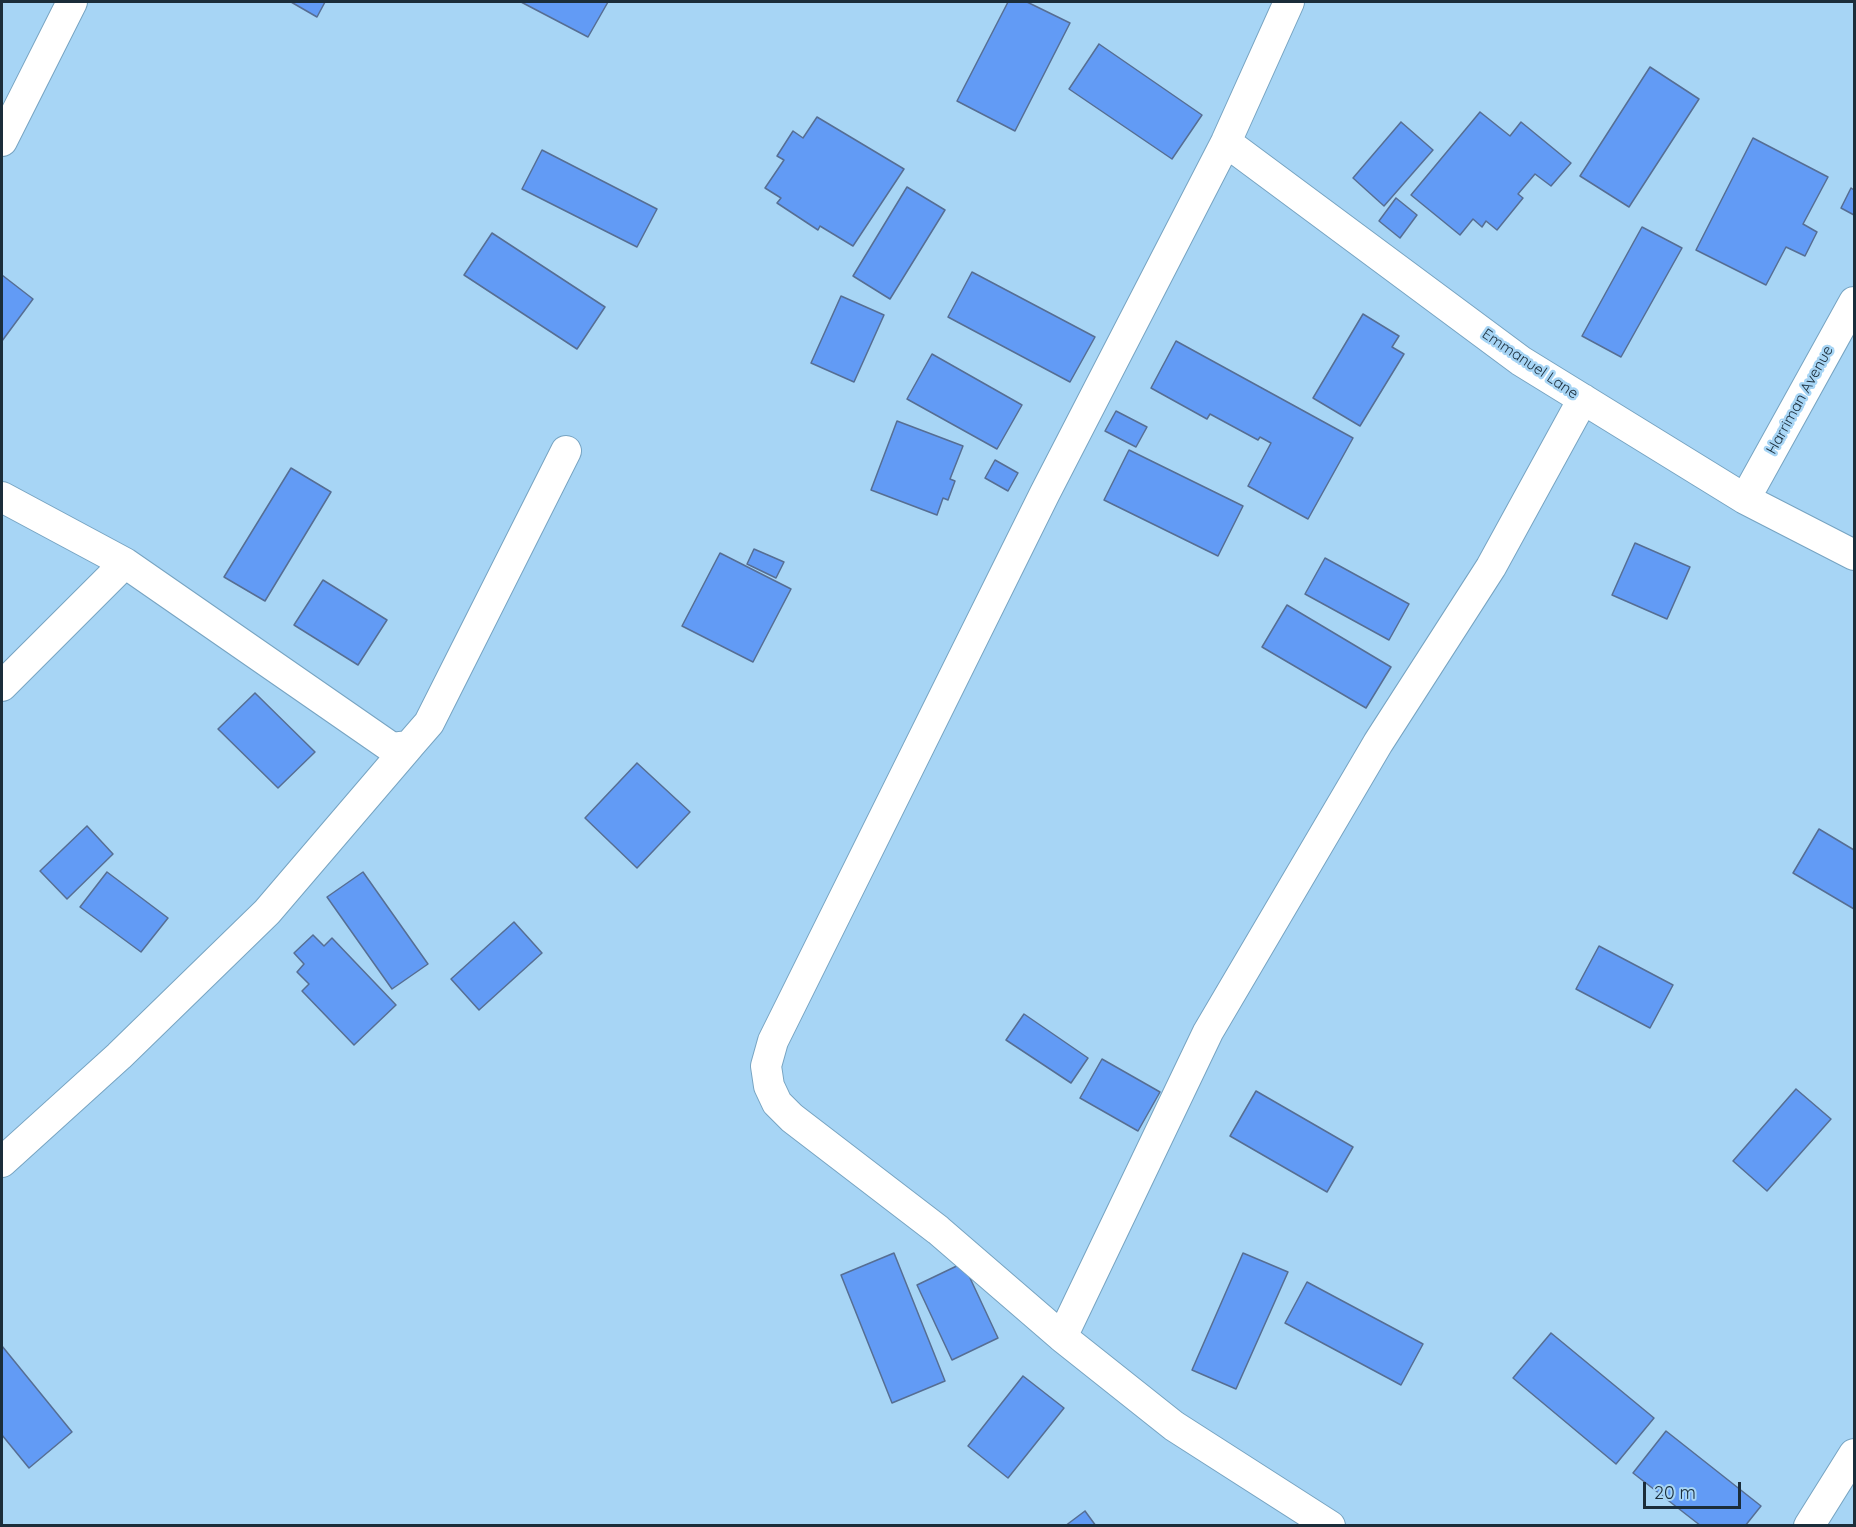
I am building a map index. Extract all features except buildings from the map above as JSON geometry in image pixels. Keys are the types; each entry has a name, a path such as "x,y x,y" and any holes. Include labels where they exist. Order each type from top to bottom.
{"street":[{"path":"2,141 72,2"},
{"path":"1289,2 1226,142 1035,514 773,1041 766,1066 777,1103 792,1118 938,1230 1062,1337 1174,1426 1330,1526"},
{"name":"Emmanuel Lane","path":"1226,142 1521,361 1745,499 1854,555"},
{"name":"Harriman Avenue","path":"1745,499 1854,302"},
{"path":"1062,1337 1208,1032 1378,743 1491,567 1583,399"},
{"path":"2,1162 119,1056 267,912 429,723 566,451"},
{"path":"2,497 125,563 392,748 409,746"},
{"path":"2,686 125,563"},
{"path":"1809,1526 1854,1454"}]}
